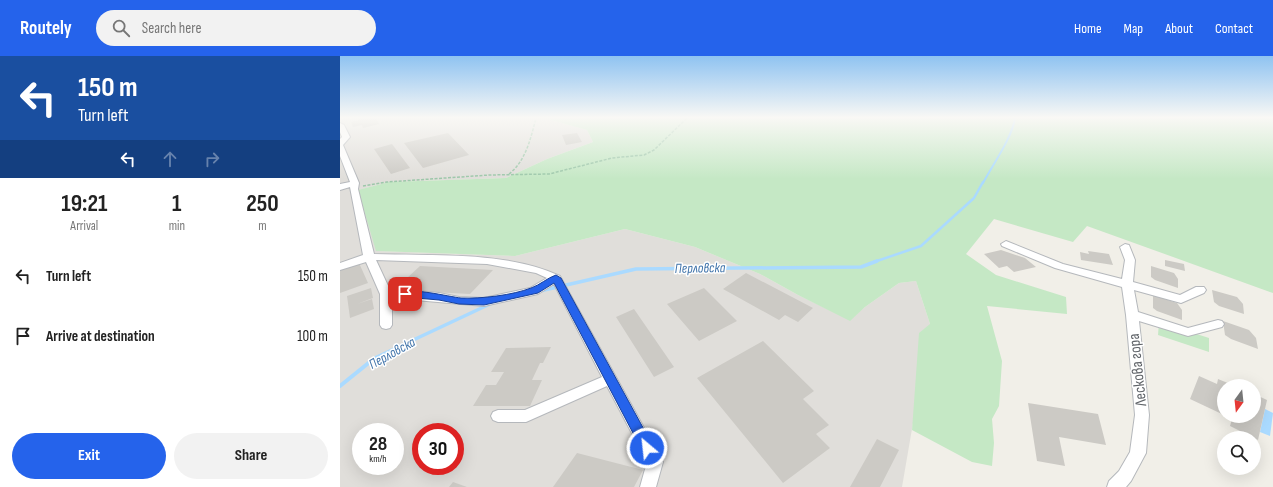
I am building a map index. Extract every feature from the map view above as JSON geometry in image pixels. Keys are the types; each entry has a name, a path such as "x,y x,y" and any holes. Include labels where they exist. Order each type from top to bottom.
{"street":[{"path":"340,146 354,186 369,257 386,294 386,325"},
{"path":"340,187 354,186"},
{"path":"1006,244 1059,266 1127,283 1181,299 1200,290"},
{"name":"Лескова гора","path":"1116,487 1125,476 1138,453 1142,415 1132,315 1127,283 1130,260 1125,247"},
{"path":"340,267 369,257 487,261 539,270 556,278 654,462 648,487"},
{"path":"386,294 405,294 439,297 459,301 484,302 534,291 556,278"},
{"path":"1132,315 1188,332 1218,324"},
{"path":"498,416 526,416 610,379"}],"path":[{"path":"508,175 513,171 528,148 531,138"},
{"path":"354,186 387,182 549,174 612,158 644,155 654,150 666,138"}],"shaded area":[{"path":"340,138 591,138 593,142 547,159 506,178 389,182 359,190 377,251 515,256 625,229 695,247 760,274 798,295 850,320 865,307 899,283 916,281 930,324 902,487 340,487"}],"green space":[{"path":"591,138 1273,138 1273,293 1087,226 1073,242 994,219 966,254 996,275 1066,297 1067,314 987,306 1002,361 999,406 992,419 994,443 992,466 972,462 912,430 919,333 930,324 916,281 899,283 865,307 850,321 760,274 695,247 625,229 515,256 376,251 358,190 389,182 506,178 547,159 593,142"},
{"path":"1159,322 1209,338 1209,352 1158,335"}],"water":[{"path":"1265,409 1273,413 1270,436 1260,431"}],"building":[{"path":"426,138 453,138 469,155 423,168 404,143"},
{"path":"563,138 580,138 582,142 566,145"},
{"path":"392,144 410,168 391,174 374,149"},
{"path":"1001,250 1025,258 1036,267 1014,272 1007,266 999,268 984,254"},
{"path":"1088,251 1109,254 1113,265 1081,260 1080,252 1089,254"},
{"path":"1165,260 1184,264 1185,271 1165,266"},
{"path":"359,263 368,283 340,293 340,270"},
{"path":"420,266 493,270 470,294 394,290"},
{"path":"1151,266 1174,273 1178,279 1178,288 1155,280 1151,277"},
{"path":"746,273 813,308 798,322 785,315 779,320 723,289"},
{"path":"371,288 373,298 357,304 372,299 374,309 350,318 347,296"},
{"path":"704,288 737,321 699,341 667,304"},
{"path":"1212,290 1237,297 1243,304 1244,314 1219,306 1214,302"},
{"path":"1153,295 1177,303 1182,310 1182,320 1157,311 1153,308"},
{"path":"634,309 674,367 654,377 616,317"},
{"path":"1223,321 1249,330 1256,338 1258,349 1231,339 1225,335"},
{"path":"763,341 814,391 803,399 829,425 816,434 830,448 783,483 697,378"},
{"path":"551,347 543,363 540,363 532,380 542,380 530,406 473,406 486,385 496,385 504,372 491,372 506,348"},
{"path":"1199,376 1217,384 1217,412 1190,399"},
{"path":"1261,397 1267,400 1260,431 1240,431 1230,426 1231,423 1261,423"},
{"path":"1028,403 1098,414 1106,445 1059,437 1065,466 1037,461"},
{"path":"877,439 899,450 880,487 850,487"},
{"path":"577,453 643,470 634,487 553,487"},
{"path":"453,482 467,487 449,487"}],"waterway":[{"name":"Перловска","path":"983,183 1008,138"},
{"name":"Перловска","path":"874,262 921,246 974,198 983,182"},
{"name":"Перловска","path":"540,291 636,269 861,267 877,261"},
{"name":"Перловска","path":"370,362 377,357 490,304"},
{"name":"Перловска","path":"340,386 371,361"}],"route":[{"path":"405,294 439,297 459,301 484,302 534,291 556,278 647,448"}]}
